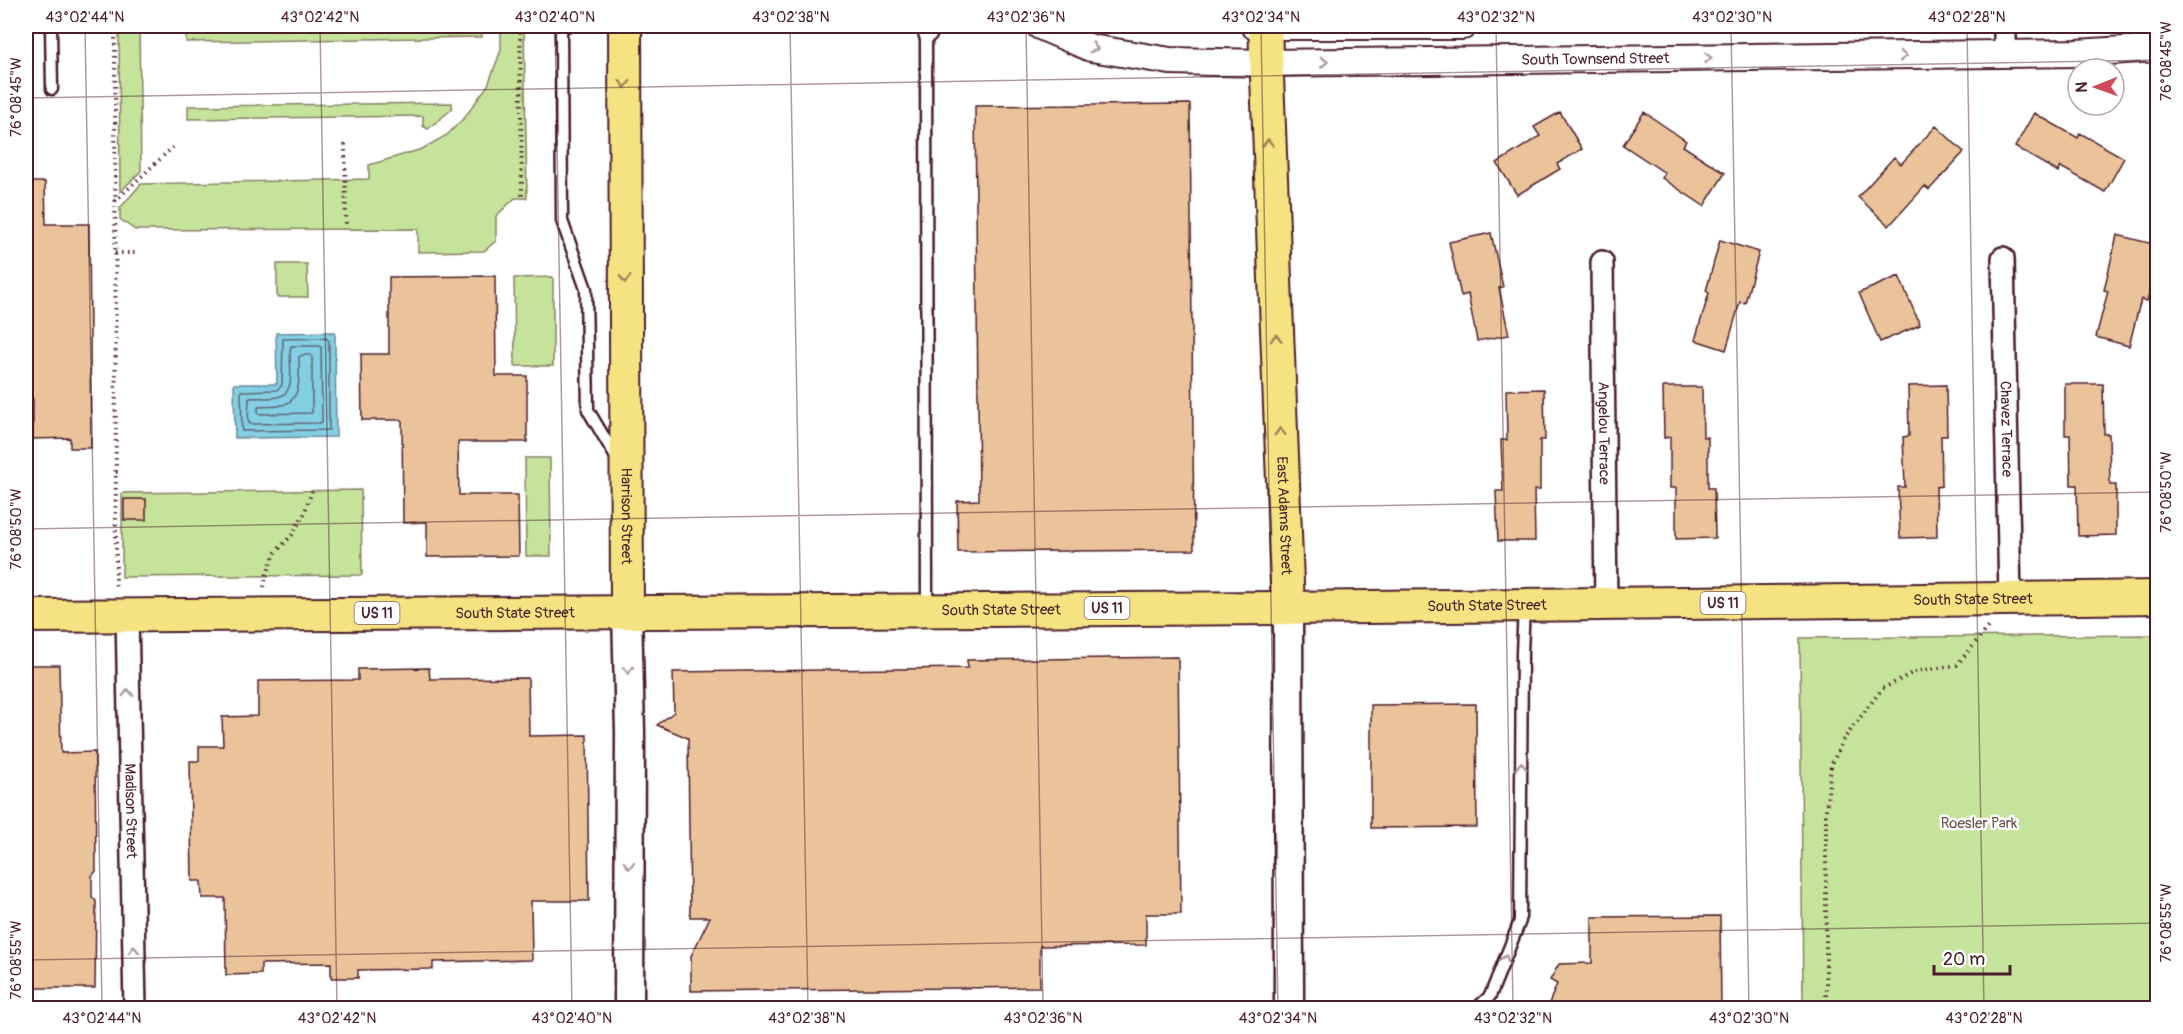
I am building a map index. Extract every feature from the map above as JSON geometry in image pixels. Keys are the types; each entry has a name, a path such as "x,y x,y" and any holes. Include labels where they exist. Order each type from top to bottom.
{"main road":[{"name":"Harrison Street","path":"625,26 626,474 630,732 629,1008"},
{"name":"East Adams Street","path":"1262,26 1288,608 1289,1008"},
{"name":"South State Street","path":"26,616 1288,608 2157,597"}],"street":[{"name":"South Townsend Street","path":"1040,26 1091,48 1170,61 1265,63 2076,53 2157,48"},
{"path":"1262,26 1463,26"},
{"path":"2005,26 2005,54"},
{"name":"Chavez Terrace","path":"2003,258 2010,599"},
{"name":"Angelou Terrace","path":"1602,262 1606,604"},
{"name":"Madison Street","path":"121,615 135,1008"}],"lane":[{"path":"51,26 52,89"},
{"path":"567,26 561,28 562,221 586,289 588,410 626,474"},
{"path":"922,26 926,40 927,609"},
{"path":"926,40 939,26"},
{"path":"1477,1008 1490,996 1520,921 1524,604"}],"path":[{"path":"115,26 116,472 121,615"},
{"path":"520,26 522,198"},
{"path":"345,144 346,225"},
{"path":"114,202 173,147"},
{"path":"115,253 135,253"},
{"path":"116,472 122,472"},
{"path":"261,614 266,576 275,552 292,535 304,514 312,491"},
{"path":"1826,1008 1826,810 1831,766 1843,740 1882,689 1914,672 1957,665 2010,599"}],"green space":[{"path":"119,26 139,26 141,171 120,192"},
{"path":"501,26 528,26 524,27 527,198 515,198 496,216 496,241 484,251 418,252 418,229 135,230 120,219 120,208 141,184 369,179 369,165 422,149 447,135 465,117 488,85 501,50"},
{"path":"482,27 482,37 186,42 186,31"},
{"path":"452,103 452,109 428,129 423,126 423,116 188,119 188,106"},
{"path":"277,264 307,264 308,297 277,297"},
{"path":"553,277 553,366 515,366 514,278"},
{"path":"525,458 550,458 551,556 526,556"},
{"path":"361,490 362,575 122,577 122,493"},
{"name":"Roesler Park","path":"2157,635 2157,1008 1803,1008 1800,638"}],"water":[{"path":"335,332 336,437 235,438 234,384 277,384 276,333"}],"building":[{"path":"1190,104 1194,550 958,552 957,501 979,500 975,106"},
{"path":"1560,112 1582,149 1557,164 1560,169 1517,195 1497,163 1540,136 1534,127"},
{"path":"1644,112 1686,141 1683,146 1725,173 1704,206 1662,178 1665,173 1623,145"},
{"path":"2034,113 2078,138 2080,133 2124,158 2105,192 2061,167 2058,172 2015,147"},
{"path":"1936,126 1964,152 1929,190 1925,186 1889,226 1858,197 1894,157 1901,164"},
{"path":"26,182 45,182 46,224 89,224 91,448 70,448 70,438 33,439 33,399 26,399"},
{"path":"1491,233 1503,287 1499,288 1509,335 1477,341 1468,294 1461,296 1449,242"},
{"path":"2117,235 2157,245 2157,261 2147,301 2141,299 2129,346 2096,337 2108,291 2104,290"},
{"path":"1720,240 1759,252 1745,303 1740,302 1726,350 1695,340 1709,293 1706,291"},
{"path":"495,276 496,376 527,376 527,442 458,442 459,495 518,495 519,556 427,557 427,522 403,523 402,420 362,420 361,354 389,354 389,277"},
{"path":"1899,276 1920,325 1880,342 1859,293"},
{"path":"2065,384 2103,384 2104,434 2109,434 2110,485 2116,485 2116,535 2078,536 2077,485 2071,485 2070,435 2065,435"},
{"path":"1946,385 1947,436 1941,436 1942,486 1936,487 1937,537 1900,538 1898,487 1905,487 1903,437 1909,436 1908,386"},
{"path":"1663,387 1702,387 1703,437 1708,437 1708,488 1714,488 1715,538 1676,539 1676,488 1670,488 1670,437 1664,438"},
{"path":"1544,389 1545,440 1540,440 1540,490 1534,490 1535,541 1498,541 1496,491 1503,491 1501,440 1507,440 1506,390"},
{"path":"124,499 146,499 146,520 124,520"},
{"path":"1178,657 1181,914 1146,914 1146,945 1040,946 1040,987 691,991 691,956 710,917 690,917 688,738 657,725 674,712 673,672 968,668 967,660"},
{"path":"26,665 59,665 61,753 95,752 96,871 92,876 92,897 96,901 95,988 26,988"},
{"path":"429,668 430,679 528,678 529,736 587,735 589,901 531,901 532,960 433,962 433,969 358,970 358,978 331,978 331,963 261,964 261,974 226,975 225,898 202,898 201,881 192,881 190,761 199,761 199,746 223,746 222,717 258,716 258,681 358,680 358,669"},
{"path":"1476,704 1477,827 1371,828 1371,705"},
{"path":"1720,916 1721,1008 1547,1008 1557,984 1550,980 1559,964 1592,963 1592,917"}]}
